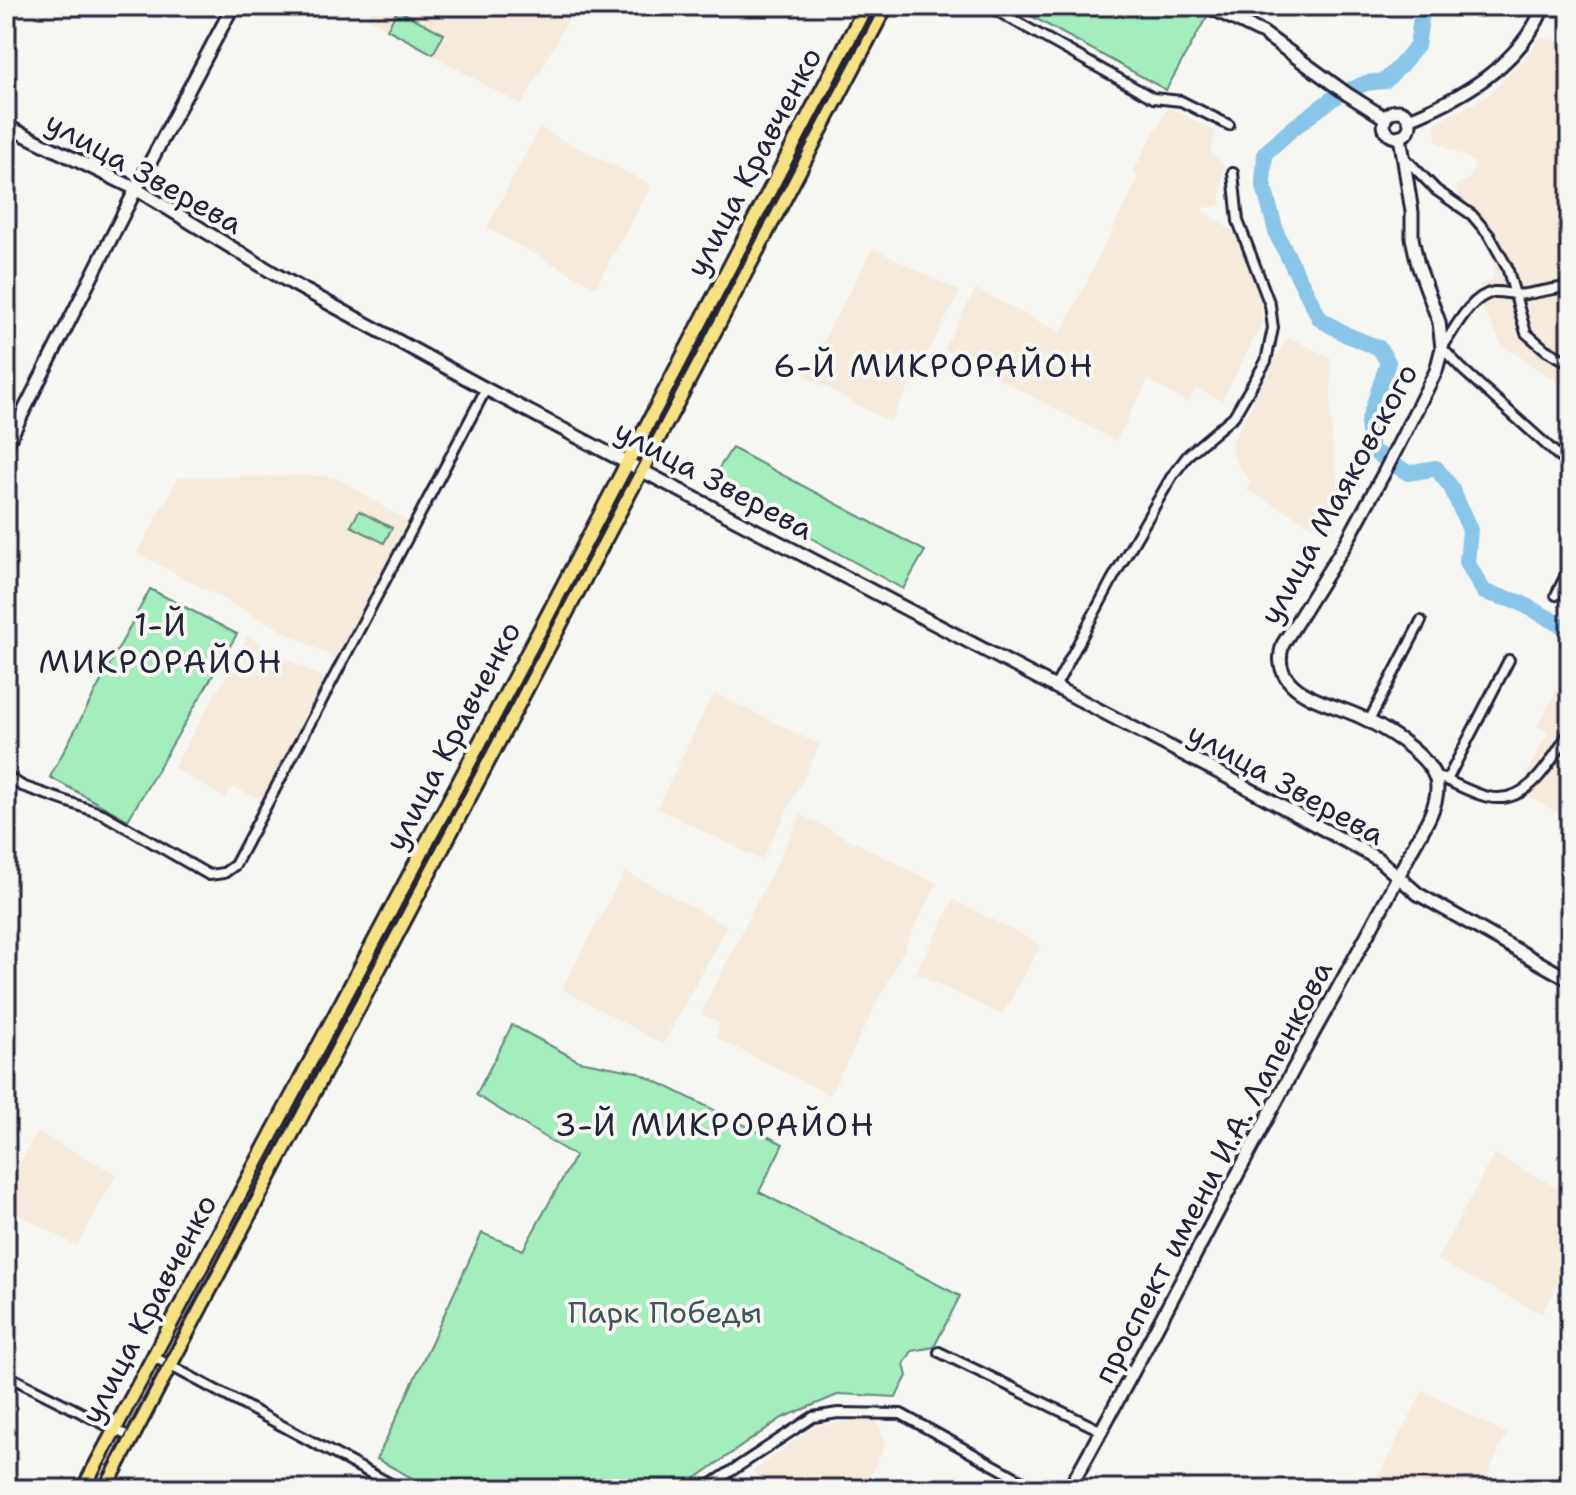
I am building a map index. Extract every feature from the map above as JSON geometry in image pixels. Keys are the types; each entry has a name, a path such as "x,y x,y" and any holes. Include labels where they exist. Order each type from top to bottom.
{"main road":[{"path":"6,446 233,6"},
{"name":"улица Кравченко","path":"83,1489 544,622 866,6"},
{"name":"улица Кравченко","path":"106,1487 886,6"},
{"path":"1207,6 1263,33 1385,118"},
{"path":"1409,119 1453,101 1481,83 1504,62 1530,30 1544,6"},
{"path":"1396,111 1406,115 1409,128 1400,136 1390,135 1385,129 1385,118 1396,111"},
{"name":"улица Зверева","path":"6,126 136,189 275,274 486,389 1365,853 1418,894 1570,980"},
{"path":"1400,136 1412,212 1412,238 1418,265 1439,322 1442,348"},
{"name":"улица Маяковского","path":"1369,721 1299,690 1287,678 1280,664 1283,644 1346,543 1384,473 1436,371 1442,348"},
{"path":"1369,721 1417,752 1442,778"},
{"name":"проспект имени И.А. Лапенкова","path":"1069,1489 1398,877 1432,810 1442,778"}],"street":[{"path":"988,6 1153,98 1181,101 1229,125"},
{"path":"802,127 819,135"},
{"path":"1402,156 1436,190 1472,215 1489,235 1507,267 1526,333 1546,350 1570,363"},
{"path":"1055,687 1172,476 1189,454 1234,416 1266,361 1273,328 1270,305 1238,221 1233,173"},
{"path":"776,176 793,184"},
{"path":"1570,287 1514,295 1497,291 1487,294 1474,303 1442,348 1570,466"},
{"path":"668,384 684,392"},
{"path":"6,776 22,786 103,814 209,875 224,873 235,865 486,389"},
{"path":"575,560 591,568"},
{"path":"1556,595 1570,567"},
{"path":"1369,721 1421,621"},
{"path":"544,622 559,630"},
{"path":"524,658 540,666"},
{"path":"1509,660 1442,778 1488,797 1505,798 1522,791 1543,772 1570,731"},
{"path":"496,710 513,718"},
{"path":"467,764 484,773"},
{"path":"439,817 456,826"},
{"path":"411,869 428,878"},
{"path":"247,1179 265,1187"},
{"path":"939,1352 1102,1431"},
{"path":"154,1357 400,1489"},
{"path":"6,1375 132,1438"},
{"path":"704,1489 813,1417 838,1413 901,1414 1037,1489"},
{"path":"90,1476 106,1487"}],"shaded area":[{"path":"373,6 576,6 521,105 368,18"},
{"path":"1541,37 1570,45 1570,388 1547,376 1502,344 1482,308 1480,285 1493,279 1494,258 1486,241 1463,217 1456,186 1471,177 1475,162 1437,142 1434,124 1490,94 1528,56"},
{"path":"1168,107 1216,132 1210,152 1224,165 1220,205 1201,209 1235,233 1253,262 1263,320 1222,401 1196,387 1188,403 1148,380 1116,441 944,349 976,289 1061,333 1139,177 1133,172"},
{"path":"539,128 651,185 596,287 487,228"},
{"path":"873,248 960,292 890,422 805,376"},
{"path":"1288,337 1331,358 1331,430 1341,509 1331,536 1247,490 1251,481 1233,458 1232,442"},
{"path":"324,476 341,480 411,524 338,660 137,553 179,477"},
{"path":"248,636 327,681 267,801 232,787 225,798 174,768"},
{"path":"1559,687 1570,693 1570,819 1528,796 1526,774 1549,733 1537,726"},
{"path":"714,693 820,745 762,860 657,808"},
{"path":"801,815 937,884 830,1095 715,1037 721,1024 701,1013"},
{"path":"625,871 727,926 663,1044 562,989"},
{"path":"954,900 1041,945 1002,1015 915,973"},
{"path":"37,1132 116,1174 77,1246 6,1207 6,1189"},
{"path":"1494,1154 1570,1195 1570,1258 1542,1314 1437,1260"},
{"path":"1423,1391 1507,1434 1480,1489 1371,1489"},
{"path":"873,1419 880,1427 885,1447 863,1489 765,1489 753,1471 815,1426"}],"green space":[{"path":"1013,6 1199,6 1210,11 1166,90"},
{"path":"398,10 444,34 433,54 387,29"},
{"path":"732,448 925,551 903,589 710,482"},
{"path":"359,511 392,528 384,543 351,526"},
{"path":"150,589 237,634 128,820 50,777"},
{"name":"Парк Победы","path":"512,1025 579,1061 637,1072 783,1144 759,1192 960,1296 934,1347 912,1351 904,1364 907,1376 896,1397 840,1394 782,1418 680,1489 432,1489 377,1459 482,1233 523,1250 575,1156 476,1095"}],"waterway":[{"path":"1416,6 1421,18 1417,46 1399,67 1385,81 1366,83 1336,96 1292,129 1265,153 1263,183 1277,235 1320,319 1347,335 1379,348 1388,362 1368,423 1371,450 1408,473 1436,468 1451,487 1470,530 1467,562 1484,592 1519,602 1561,625 1570,624"}],"tram line":[{"path":"98,1489 880,6"}],"district":[{"name":"6-Й МИКРОРАЙОН","path":"934,366"},
{"name":"1-Й МИКРОРАЙОН","path":"161,644"},
{"name":"3-Й МИКРОРАЙОН","path":"715,1125"}]}
